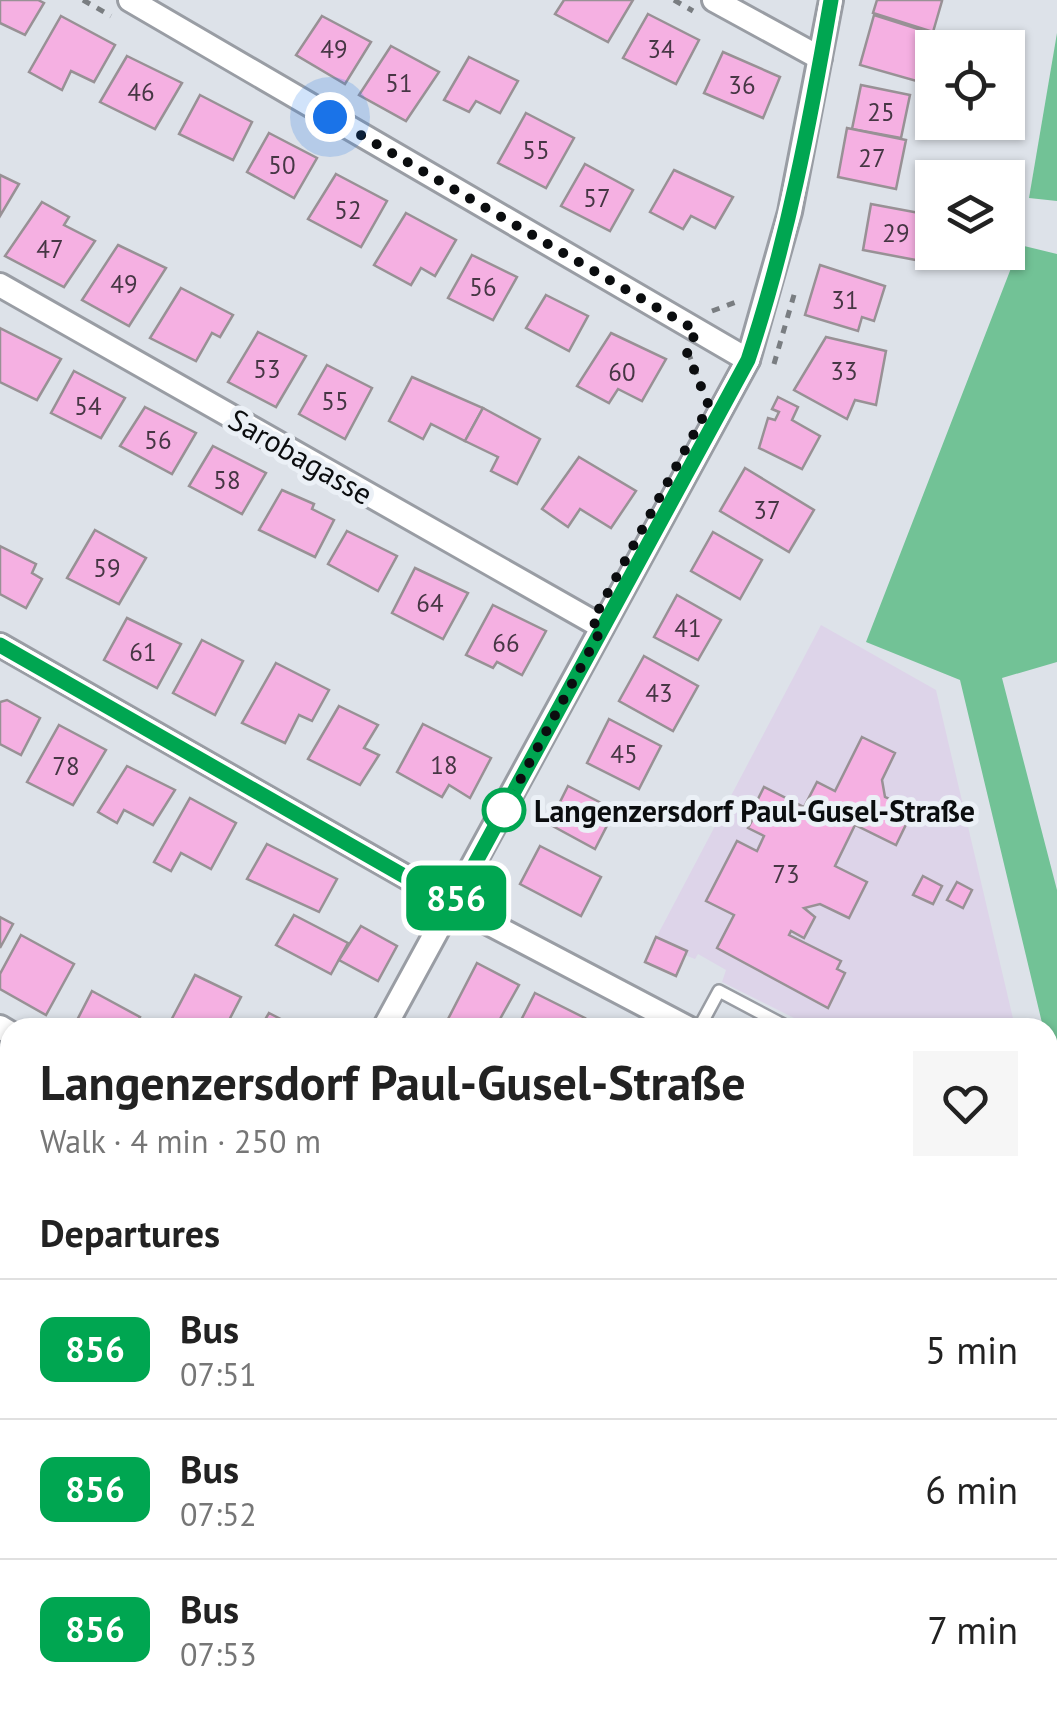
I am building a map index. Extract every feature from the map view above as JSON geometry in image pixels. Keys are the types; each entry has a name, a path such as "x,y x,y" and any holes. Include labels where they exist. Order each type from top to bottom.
{"street":[{"path":"130,0 748,360"},
{"path":"714,0 820,58"},
{"path":"390,1018 748,360 774,285 831,0"},
{"name":"Sarobagasse","path":"0,285 602,628"},
{"path":"0,645 453,904 669,1018"}],"lane":[{"path":"704,1018 719,991 770,1018"}],"path":[{"path":"709,406 686,350 706,314 757,294"}],"shaded area":[{"path":"821,625 936,690 1013,1018 794,1018 722,982 726,970 698,954 695,959 685,955 687,951 656,938"}],"green space":[{"path":"1057,33 1057,201 1029,198"},
{"path":"1025,246 1057,254 1057,662 1002,678 1057,890 1057,1018 1041,1018 960,680 866,642 1010,270 1025,270"}],"building":[{"path":"0,0 44,3 25,35 0,23"},
{"path":"564,0 633,0 608,42 555,14"},
{"path":"877,0 942,1 934,30 873,13"},
{"path":"648,14 699,40 676,84 623,58"},
{"path":"874,15 921,30 915,30 915,81 860,65"},
{"path":"61,16 115,45 94,82 71,71 62,90 29,72"},
{"path":"322,16 371,42 345,84 296,55"},
{"path":"391,46 439,72 406,121 359,95"},
{"path":"723,52 780,77 763,118 704,93"},
{"path":"127,56 182,83 155,129 100,102"},
{"path":"469,57 518,81 500,113 476,101 469,112 444,100"},
{"path":"861,85 910,95 901,138 852,129"},
{"path":"200,95 252,122 233,160 179,134"},
{"path":"526,113 574,138 546,188 498,163"},
{"path":"847,128 906,140 896,189 838,177"},
{"path":"269,133 317,158 294,198 247,172"},
{"path":"585,164 633,190 610,231 561,206"},
{"path":"674,170 733,197 715,228 691,216 683,229 650,212"},
{"path":"336,174 387,201 361,247 308,219"},
{"path":"0,175 19,184 0,216"},
{"path":"42,202 69,217 64,225 95,241 64,287 5,256"},
{"path":"871,204 915,212 915,260 863,250"},
{"path":"406,213 456,240 435,276 421,268 411,285 374,265"},
{"path":"118,245 166,268 129,326 82,300"},
{"path":"472,255 517,277 493,320 448,298"},
{"path":"820,265 885,286 874,321 862,317 858,331 805,315"},
{"path":"181,288 233,315 220,337 212,333 196,361 150,338"},
{"path":"546,295 588,316 569,351 526,328"},
{"path":"0,328 61,359 37,400 0,382"},
{"path":"258,332 306,356 276,407 228,382"},
{"path":"611,333 666,359 642,401 618,389 609,403 577,386"},
{"path":"826,337 886,351 876,405 855,400 847,419 794,390"},
{"path":"327,365 372,388 345,439 299,414"},
{"path":"74,371 125,398 101,438 51,413"},
{"path":"412,377 483,408 465,441 431,424 423,439 389,421"},
{"path":"778,397 798,407 792,420 820,436 802,469 759,448 768,418 775,420 779,412 772,409"},
{"path":"145,407 196,433 172,474 120,446"},
{"path":"483,408 540,439 517,484 491,471 498,457 465,441"},
{"path":"213,446 266,473 242,514 189,486"},
{"path":"579,457 636,491 611,528 580,509 568,527 542,509"},
{"path":"745,468 814,510 789,552 720,511"},
{"path":"282,490 314,504 312,509 334,520 315,557 259,530"},
{"path":"95,530 146,558 119,604 67,578"},
{"path":"347,531 397,556 378,591 328,564"},
{"path":"713,532 762,560 740,599 691,571"},
{"path":"0,546 36,564 32,573 42,579 26,608 0,594"},
{"path":"415,568 468,593 443,639 392,613"},
{"path":"677,595 721,620 698,660 654,637"},
{"path":"493,605 546,631 522,675 497,662 493,668 466,655"},
{"path":"127,618 181,644 157,688 104,660"},
{"path":"202,640 243,661 215,715 173,693"},
{"path":"644,656 698,686 673,731 619,701"},
{"path":"276,663 329,690 312,721 299,715 285,743 242,723"},
{"path":"7,700 40,718 21,755 0,744 0,702"},
{"path":"339,706 378,725 364,748 379,755 360,785 308,759"},
{"path":"609,719 661,746 639,789 587,763"},
{"path":"423,724 491,758 470,798 449,785 442,797 397,772"},
{"path":"59,725 106,750 73,805 27,782"},
{"path":"862,737 895,753 882,780 885,797 913,810 896,845 855,825 835,866 867,882 849,918 820,904 804,908 815,917 804,938 791,931 789,935 841,961 837,969 845,973 828,1008 717,948 734,915 706,901 737,841 757,851 764,836 748,828 764,787 804,807 817,782 835,791"},
{"path":"127,766 175,790 153,825 124,810 117,823 98,812"},
{"path":"568,786 615,810 595,849 549,824"},
{"path":"190,798 236,823 211,869 181,853 171,871 154,862"},
{"path":"267,844 337,879 319,912 247,879"},
{"path":"540,846 601,877 581,916 520,884"},
{"path":"923,876 942,886 933,904 913,895"},
{"path":"957,882 972,890 963,908 947,900"},
{"path":"294,915 348,943 331,974 276,945"},
{"path":"0,917 13,924 0,948"},
{"path":"361,926 397,946 378,981 339,960"},
{"path":"21,935 74,964 46,1015 0,989 0,974"},
{"path":"656,937 687,951 676,976 645,962"},
{"path":"477,963 519,985 501,1018 449,1018"},
{"path":"195,975 241,997 230,1018 172,1018"},
{"path":"92,991 140,1017 139,1018 78,1018"},
{"path":"535,993 585,1018 522,1018"}],"bus line":[{"name":"856","path":"0,645 453,904 748,360 774,285 831,0"}],"place":[{"name":"Langenzersdorf Paul-Gusel-Straße","path":"504,810"}],"route":[{"path":"330,117 697,331 686,350 709,406 592,622 602,628 504,810"}]}
